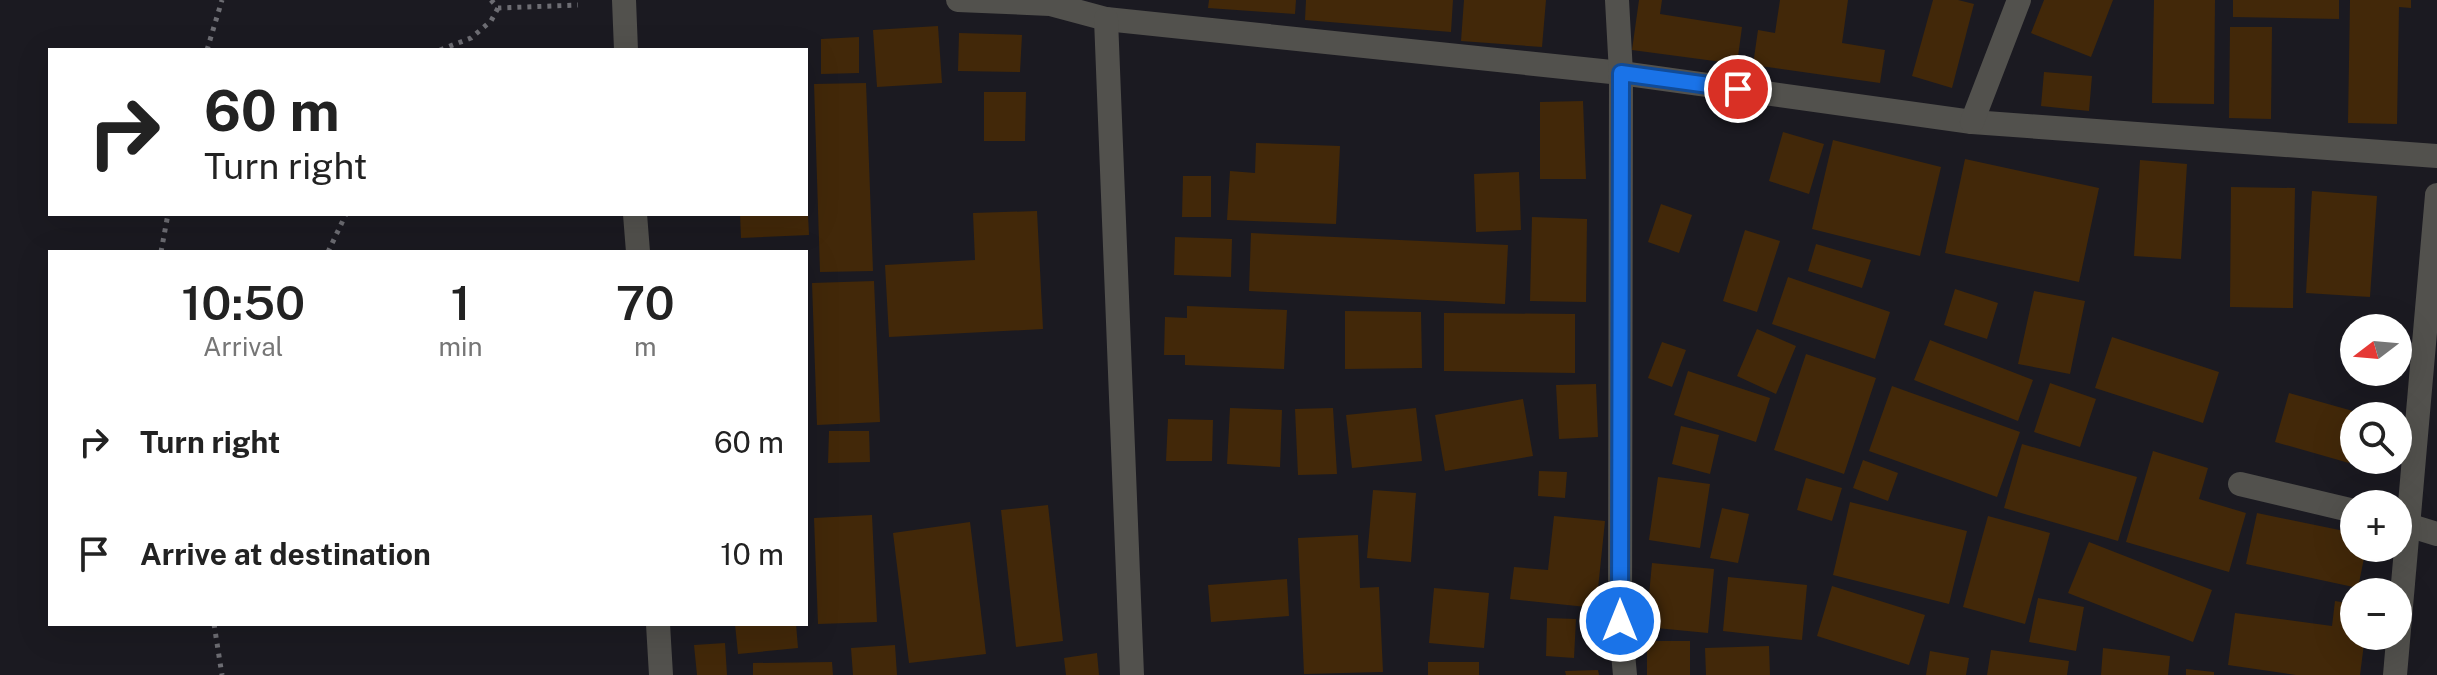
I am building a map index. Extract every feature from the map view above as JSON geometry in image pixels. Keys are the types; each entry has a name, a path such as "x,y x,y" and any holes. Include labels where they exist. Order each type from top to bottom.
{"street":[{"path":"624,0 626,48"},
{"path":"958,0 1050,2 1106,19 1621,73 1972,122 2437,156"},
{"path":"1617,0 1621,73 1620,621 1625,675"},
{"path":"1972,122 2019,0"},
{"path":"1106,19 1132,675"},
{"path":"2406,490 2437,195"},
{"path":"635,216 638,250"},
{"path":"2240,484 2340,508"},
{"path":"2412,526 2437,534"},
{"path":"2395,675 2401,562"},
{"path":"658,626 661,675"}],"path":[{"path":"208,48 222,0"},
{"path":"491,0 498,8"},
{"path":"498,8 583,5"},
{"path":"445,48 471,38 491,21 498,8"},
{"path":"161,250 168,216"},
{"path":"329,250 345,216"},
{"path":"214,626 222,675"}],"building":[{"path":"1209,0 1296,0 1295,14 1208,8"},
{"path":"1306,0 1453,0 1451,32 1305,20"},
{"path":"1464,0 1546,0 1542,47 1461,41"},
{"path":"1639,0 1662,0 1660,14 1742,27 1737,64 1632,50"},
{"path":"1780,0 1848,0 1842,43 1885,50 1880,83 1753,65 1758,30 1775,33"},
{"path":"1933,0 1958,0 1974,4 1952,88 1912,76"},
{"path":"2044,0 2113,0 2091,57 2031,33"},
{"path":"2154,0 2215,0 2214,104 2152,103"},
{"path":"2233,0 2339,0 2339,19 2233,17"},
{"path":"2350,0 2411,0 2411,8 2399,7 2397,124 2348,123"},
{"path":"938,26 942,83 877,87 873,30"},
{"path":"2230,27 2272,27 2271,119 2229,118"},
{"path":"959,33 1022,35 1020,72 958,71"},
{"path":"859,37 859,73 821,74 821,39"},
{"path":"2044,72 2092,76 2089,111 2041,106"},
{"path":"866,83 873,271 820,272 814,84"},
{"path":"984,92 1026,92 1025,141 984,141"},
{"path":"1583,101 1586,179 1540,179 1540,102"},
{"path":"1783,132 1824,144 1809,194 1769,181"},
{"path":"1833,140 1941,167 1920,256 1812,229"},
{"path":"1256,143 1340,146 1336,224 1227,220 1230,171 1255,173"},
{"path":"1965,159 2099,188 2079,282 1945,253"},
{"path":"2140,160 2187,164 2181,259 2134,256"},
{"path":"1519,172 1521,230 1476,232 1474,174"},
{"path":"1183,176 1211,176 1211,217 1182,217"},
{"path":"2231,187 2295,188 2293,308 2230,307"},
{"path":"2312,191 2377,196 2370,297 2306,293"},
{"path":"1661,204 1692,215 1679,253 1648,242"},
{"path":"1037,211 1043,329 889,337 885,265 975,260 973,213"},
{"path":"808,214 809,235 741,238 740,216"},
{"path":"1532,217 1587,219 1586,302 1530,301"},
{"path":"1745,230 1780,241 1757,312 1723,301"},
{"path":"1251,233 1508,245 1505,304 1249,291"},
{"path":"1175,237 1232,239 1231,277 1174,275"},
{"path":"1816,244 1871,260 1862,288 1808,271"},
{"path":"1788,277 1890,312 1875,359 1772,324"},
{"path":"874,281 880,422 817,425 812,283"},
{"path":"1955,289 1998,303 1987,339 1944,325"},
{"path":"2034,291 2085,301 2070,374 2018,364"},
{"path":"1187,306 1287,310 1284,369 1185,365 1185,355 1164,355 1165,317 1187,318"},
{"path":"1345,311 1421,312 1422,368 1345,369"},
{"path":"1444,313 1575,314 1575,373 1444,371"},
{"path":"1757,329 1796,346 1776,394 1737,376"},
{"path":"2112,337 2219,372 2203,423 2095,388"},
{"path":"1930,340 2033,380 2018,421 1914,380"},
{"path":"1662,342 1686,350 1672,387 1648,378"},
{"path":"1806,354 1876,378 1844,474 1774,450"},
{"path":"1688,371 1770,398 1756,442 1674,415"},
{"path":"2050,383 2096,399 2080,447 2034,432"},
{"path":"1596,384 1598,437 1559,439 1556,385"},
{"path":"1892,386 2020,432 1997,497 1869,451"},
{"path":"2289,393 2340,407 2340,460 2275,442"},
{"path":"1523,399 1533,456 1445,471 1435,415"},
{"path":"1230,408 1282,410 1280,467 1227,464"},
{"path":"1333,408 1337,474 1298,475 1295,409"},
{"path":"1416,408 1422,461 1352,468 1346,415"},
{"path":"1168,419 1213,420 1212,461 1166,461"},
{"path":"1681,426 1719,435 1710,474 1672,464"},
{"path":"829,431 869,431 870,462 828,463"},
{"path":"2022,444 2137,477 2118,541 2004,508"},
{"path":"2153,451 2208,468 2199,499 2246,513 2229,572 2126,542"},
{"path":"1863,460 1898,473 1888,501 1853,488"},
{"path":"1539,471 1567,472 1565,498 1538,496"},
{"path":"1658,477 1710,484 1700,548 1649,540"},
{"path":"1806,478 1842,488 1832,521 1797,510"},
{"path":"1373,490 1416,493 1411,562 1367,558"},
{"path":"1850,502 1967,531 1949,604 1833,575"},
{"path":"1048,505 1063,641 1016,647 1001,510"},
{"path":"1722,508 1749,514 1738,563 1710,558"},
{"path":"2257,513 2340,530 2340,562 2363,562 2360,578 2340,578 2340,584 2246,564"},
{"path":"872,515 877,622 818,624 814,518"},
{"path":"1554,516 1605,521 1596,608 1510,599 1514,567 1548,570"},
{"path":"1988,516 2050,533 2025,624 1963,607"},
{"path":"970,522 986,654 909,663 893,533"},
{"path":"1358,535 1360,588 1379,587 1383,672 1304,674 1298,538"},
{"path":"2089,542 2212,590 2193,642 2068,593"},
{"path":"1652,563 1714,569 1708,633 1646,627"},
{"path":"1728,577 1807,585 1802,640 1723,631"},
{"path":"1287,579 1289,616 1211,622 1208,585"},
{"path":"1832,586 1925,615 1909,665 1817,636"},
{"path":"1434,588 1489,593 1484,648 1429,643"},
{"path":"2038,598 2084,607 2076,651 2029,642"},
{"path":"2335,601 2340,602 2340,650 2363,650 2360,675 2296,675 2228,665 2235,613 2332,626"},
{"path":"1547,618 1576,619 1574,658 1546,656"},
{"path":"735,626 796,626 798,648 738,654"},
{"path":"1647,641 1690,641 1690,675 1647,675"},
{"path":"725,643 727,675 697,675 694,645"},
{"path":"895,645 897,675 853,675 851,648"},
{"path":"1769,646 1770,675 1706,675 1705,648"},
{"path":"2103,648 2170,656 2168,675 2101,675"},
{"path":"1991,650 2069,661 2067,675 1987,675"},
{"path":"1930,651 1969,658 1966,675 1926,675"},
{"path":"1097,653 1099,675 1066,675 1064,658"},
{"path":"832,662 833,675 753,675 753,663"},
{"path":"1428,662 1479,662 1479,675 1428,675"},
{"path":"2186,669 2214,672 2214,675 2186,675"},
{"path":"1598,670 1599,675 1566,675 1565,671"}],"route":[{"path":"1620,621 1621,73 1738,89"}]}
